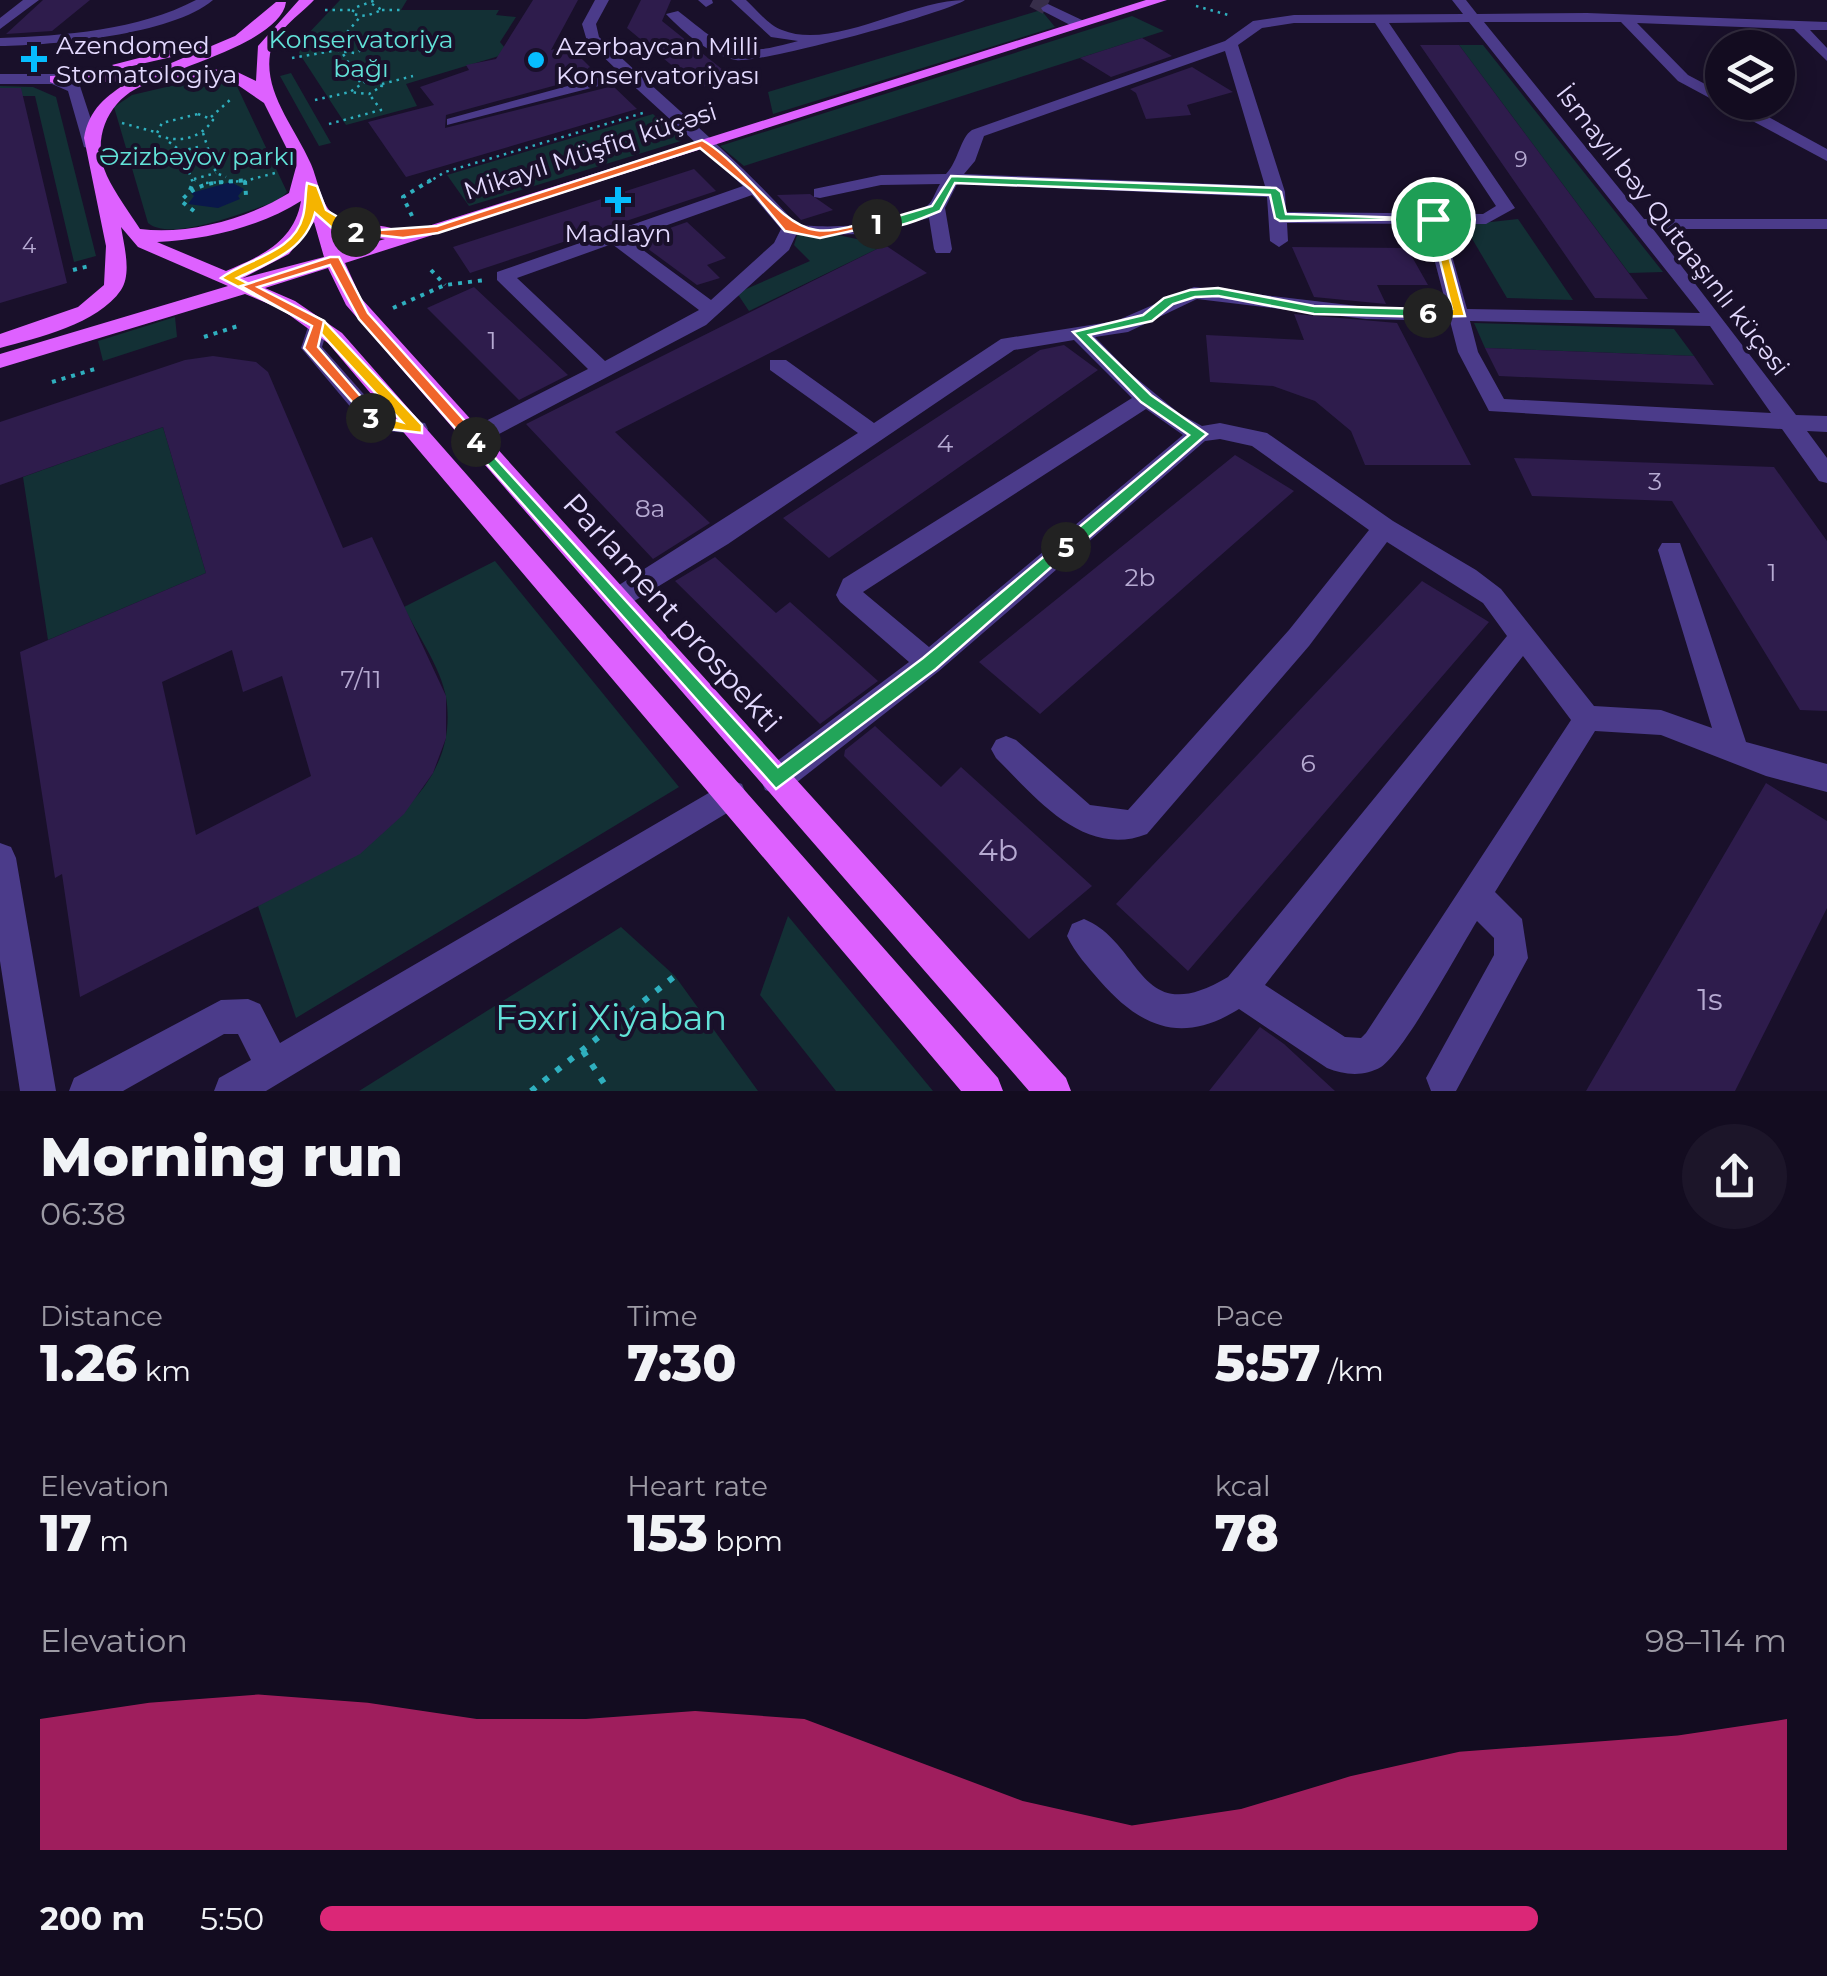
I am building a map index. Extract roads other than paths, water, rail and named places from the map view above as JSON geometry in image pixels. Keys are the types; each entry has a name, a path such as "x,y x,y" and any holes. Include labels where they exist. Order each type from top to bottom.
{"main road":[{"path":"5,340 85,310 113,287 116,266 92,146 102,108 162,74 240,39 287,0"},
{"path":"272,103 262,58 269,40 307,0"},
{"name":"Mikayıl Müşfiq küçəsi","path":"438,230 1160,0"},
{"path":"55,80 221,41 266,20"},
{"path":"55,80 217,73 239,76 272,103"},
{"path":"102,108 133,91 217,73"},
{"name":"Parlament prospekti","path":"272,103 304,165 334,260 352,300 1053,1091"},
{"path":"132,232 166,237 280,206 301,190 304,165"},
{"path":"102,181 132,232 153,248 237,282 319,324 417,429 985,1091"},
{"path":"237,282 300,236 309,216 312,186"},
{"path":"320,212 336,225 358,233 438,230"},
{"path":"0,361 237,282 438,230"},
{"path":"352,300 356,281 370,266 438,230"}],"street":[{"path":"0,24 32,0"},
{"path":"0,42 48,42 184,11 206,0"},
{"path":"602,0 588,31 702,144 755,188 790,228 828,234 907,220 936,208"},
{"path":"738,0 776,34 819,40"},
{"path":"673,14 738,59 958,0"},
{"name":"İsmayıl bəy Qutqaşınlı küçəsi","path":"1459,0 1716,320 1827,474"},
{"path":"1570,0 1587,17"},
{"path":"120,8 130,24"},
{"path":"1048,8 1079,24"},
{"path":"943,248 936,208 951,179 962,169 972,137 1230,44 1258,24 1764,16 1827,26"},
{"path":"1625,19 1683,78 1705,90"},
{"path":"1280,218 1486,219 1506,208 1380,20"},
{"path":"1797,24 1827,57"},
{"path":"1230,44 1276,192 1279,241"},
{"path":"453,122 629,74"},
{"path":"0,79 55,80 75,89 92,146"},
{"path":"1761,120 1827,156"},
{"path":"820,193 881,180 951,179 1276,192"},
{"path":"603,372 504,276 755,188"},
{"path":"1433,219 1450,313 1497,406 1827,424"},
{"path":"1639,224 1827,224"},
{"path":"472,438 603,372 712,310 782,246 790,228"},
{"path":"614,237 712,310"},
{"path":"616,599 1008,344 1135,323 1168,301 1194,293 1218,292 1314,310 1716,320"},
{"path":"1404,329 1450,313"},
{"path":"1079,332 1146,399 1199,434"},
{"path":"778,365 873,433"},
{"path":"929,664 849,595 852,586 1146,399"},
{"path":"776,780 929,664 1199,434 1220,432 1259,440 1384,528 1468,577 1492,596 1587,718"},
{"path":"1006,748 1084,822 1116,828 1136,824 1299,638 1384,528"},
{"path":"1671,550 1733,748"},
{"path":"1084,936 1140,999 1171,1012 1200,1014 1240,989 1524,636"},
{"path":"1587,718 1615,716 1673,722 1767,763 1827,778"},
{"path":"1240,989 1340,1056 1366,1056 1378,1046 1587,718"},
{"path":"232,1091 731,794"},
{"path":"0,858 38,1091"},
{"path":"1444,1078 1511,958 1510,931 1475,895"},
{"path":"87,1091 221,1017 237,1014 248,1016 273,1067"}],"tunnel":[{"path":"1033,0 1048,8"}],"place":[{"name":"Azendomed Stomatologiya","path":"34,59"},
{"name":"Azərbaycan Milli Konservatoriyası","path":"536,60"},
{"name":"Madlayn","path":"618,200"}],"park label":[{"name":"Konservatoriya bağı","path":"361,54"},
{"name":"Əzizbəyov parkı","path":"197,156"},
{"name":"Fəxri Xiyaban","path":"611,1018"}]}
